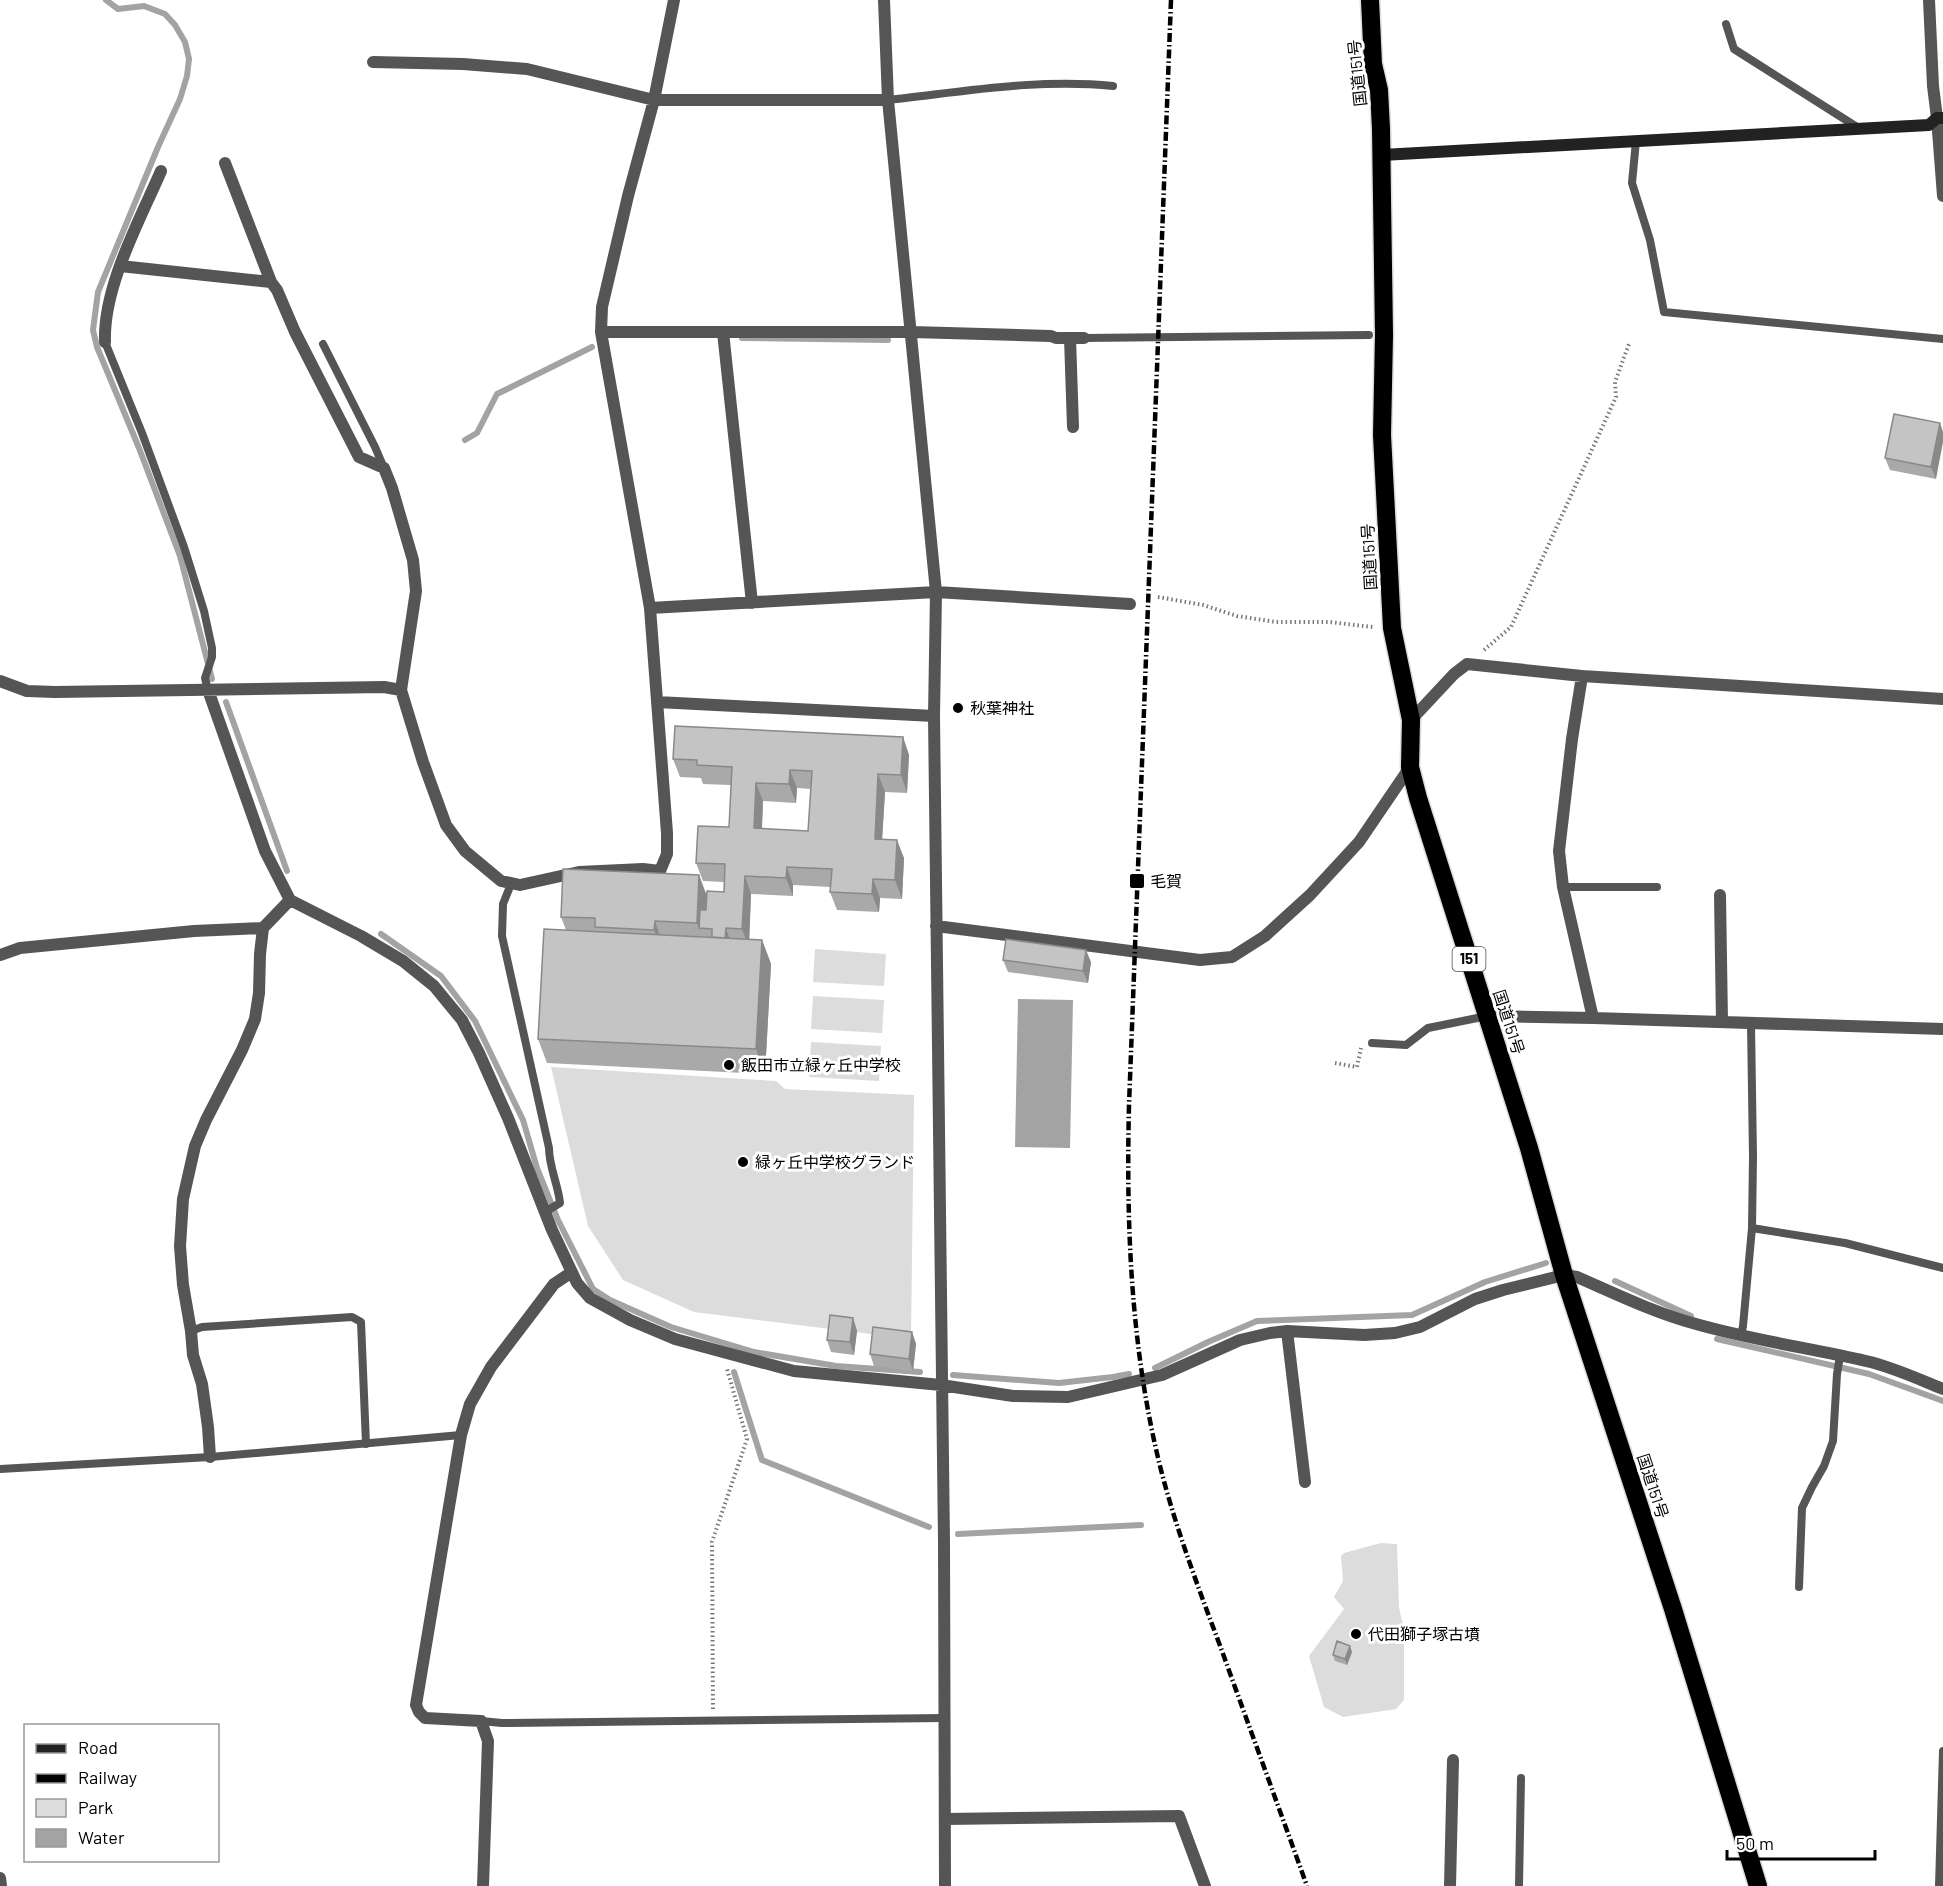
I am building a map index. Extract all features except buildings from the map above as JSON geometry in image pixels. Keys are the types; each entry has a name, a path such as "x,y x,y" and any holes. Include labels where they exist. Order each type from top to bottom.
{"highway":[{"name":"国道151号","path":"1371,0 1373,64 1379,90 1382,155 1384,335 1382,435 1392,628 1411,720 1410,767 1529,1148 1564,1275 1672,1609 1758,1886"}],"street":[{"path":"225,163 271,282 277,290 295,332 359,456 384,468 392,488 413,560 416,591 401,690 423,762 446,825 465,851 501,882 520,885 579,872 644,869 660,871 667,854 667,833 650,608 601,332 602,307 628,196 654,100 674,0"},
{"path":"884,0 888,100 936,592 934,716 944,1542 945,1886"},
{"path":"1929,0 1933,86 1940,118 1943,196"},
{"path":"373,62 463,64 527,69 654,100 888,100"},
{"path":"1382,155 1929,124 1940,118"},
{"path":"105,342 104,326 109,297 161,171"},
{"path":"120,266 271,282"},
{"path":"601,332 912,332 1084,338"},
{"path":"723,332 753,603"},
{"path":"1070,338 1073,427"},
{"path":"650,608 936,592 1130,604"},
{"path":"1411,720 1454,674 1467,664 1582,676 1943,699"},
{"path":"1582,676 1559,851 1563,887 1593,1018"},
{"path":"0,681 27,691 55,692 206,684 384,687 401,690"},
{"path":"206,684 265,851 290,900 361,936 403,961 434,986 462,1020 479,1053 577,1283 590,1298 630,1320 675,1339 794,1371 941,1385 1013,1396 1068,1397 1162,1375 1240,1340 1270,1333 1287,1331 1364,1335 1395,1333 1420,1326 1485,1296 1564,1275 1577,1277 1666,1314 1741,1336 1890,1368 1943,1389"},
{"path":"657,702 934,716"},
{"path":"936,926 1200,960 1232,957 1265,936 1310,895 1359,842 1410,767"},
{"path":"1720,895 1722,1022"},
{"path":"210,1457 202,1384 193,1355 183,1285 180,1246 183,1199 199,1137 255,1019 263,927 290,900"},
{"path":"0,955 20,948 194,931 263,927"},
{"path":"1487,1016 1943,1029"},
{"path":"483,1886 488,1741 481,1721 425,1718 416,1705 461,1435 470,1404 491,1367 554,1284 572,1272"},
{"path":"1287,1331 1305,1482"},
{"path":"1450,1886 1453,1761"},
{"path":"945,1819 1179,1816 1205,1886"},
{"path":"0,1878 1,1886"}],"lane":[{"path":"1726,24 1734,49 1857,127"},
{"path":"888,100 1032,85 1083,83 1113,86"},
{"path":"1636,141 1632,183 1650,240 1664,312 1943,339"},
{"path":"1084,338 1369,335"},
{"path":"105,342 142,433 184,547 204,611 212,657 206,684"},
{"path":"323,344 384,468"},
{"path":"511,884 503,904 502,936 549,1148 549,1162 558,1187 560,1203 546,1211"},
{"path":"1563,887 1657,887"},
{"path":"1372,1043 1406,1046 1428,1028 1487,1016"},
{"path":"1741,1336 1752,1228 1751,1024"},
{"path":"1752,1228 1845,1243 1943,1268"},
{"path":"191,1331 202,1328 352,1317 361,1322 366,1444"},
{"path":"1799,1587 1802,1508 1824,1466 1833,1441 1840,1358"},
{"path":"0,1469 210,1457 461,1435"},
{"path":"481,1721 502,1724 944,1718"},
{"path":"1939,1886 1943,1751"},
{"path":"1519,1886 1521,1778"}],"path":[{"path":"1467,664 1511,627 1616,396 1615,382 1629,344"},
{"path":"1158,597 1203,604 1237,616 1276,622 1329,622 1392,628"},
{"path":"1335,1063 1357,1068 1362,1041 1372,1043"},
{"path":"714,1722 712,1542 747,1439 722,1352"}],"green space":[{"path":"815,949 886,954 884,986 813,982"},
{"path":"813,996 884,1000 882,1033 811,1029"},
{"path":"811,1042 881,1046 879,1081 809,1077"},
{"name":"緑ヶ丘中学校グランド","path":"551,1067 776,1081 785,1089 914,1095 911,1339 694,1312 623,1280 588,1226"},
{"path":"1381,1543 1397,1544 1399,1608 1404,1629 1404,1700 1396,1709 1343,1717 1324,1707 1309,1656 1344,1609 1334,1597 1343,1581 1341,1556 1344,1553"}],"water":[{"path":"1018,999 1073,1000 1070,1148 1015,1147"}],"waterway":[{"path":"106,0 118,9 144,6 165,14 185,42 189,59 180,99 98,292 93,330 97,347 180,556 212,679"},
{"path":"742,338 888,340"},
{"path":"465,440 477,433 497,394 592,347"},
{"path":"226,702 287,871"},
{"path":"381,934 441,976 475,1021 523,1120 537,1168 558,1220 593,1289 610,1300 671,1327 754,1352 836,1366 920,1372"},
{"path":"1155,1368 1257,1321 1412,1315 1485,1282 1546,1263"},
{"path":"1615,1281 1691,1316"},
{"path":"1717,1339 1869,1374 1943,1401"},
{"path":"734,1372 762,1460 929,1527"},
{"path":"953,1375 1059,1383 1129,1374"},
{"path":"958,1534 1141,1525"}],"railway":[{"path":"1171,0 1129,1105 1128,1151 1133,1289 1143,1380 1167,1493 1197,1584 1307,1886"}],"place":[{"name":"秋葉神社","path":"958,708"},
{"name":"毛賀","path":"1137,881"},
{"name":"飯田市立緑ヶ丘中学校","path":"729,1065"},
{"name":"緑ヶ丘中学校グランド","path":"743,1162"},
{"name":"代田獅子塚古墳","path":"1356,1634"}]}
